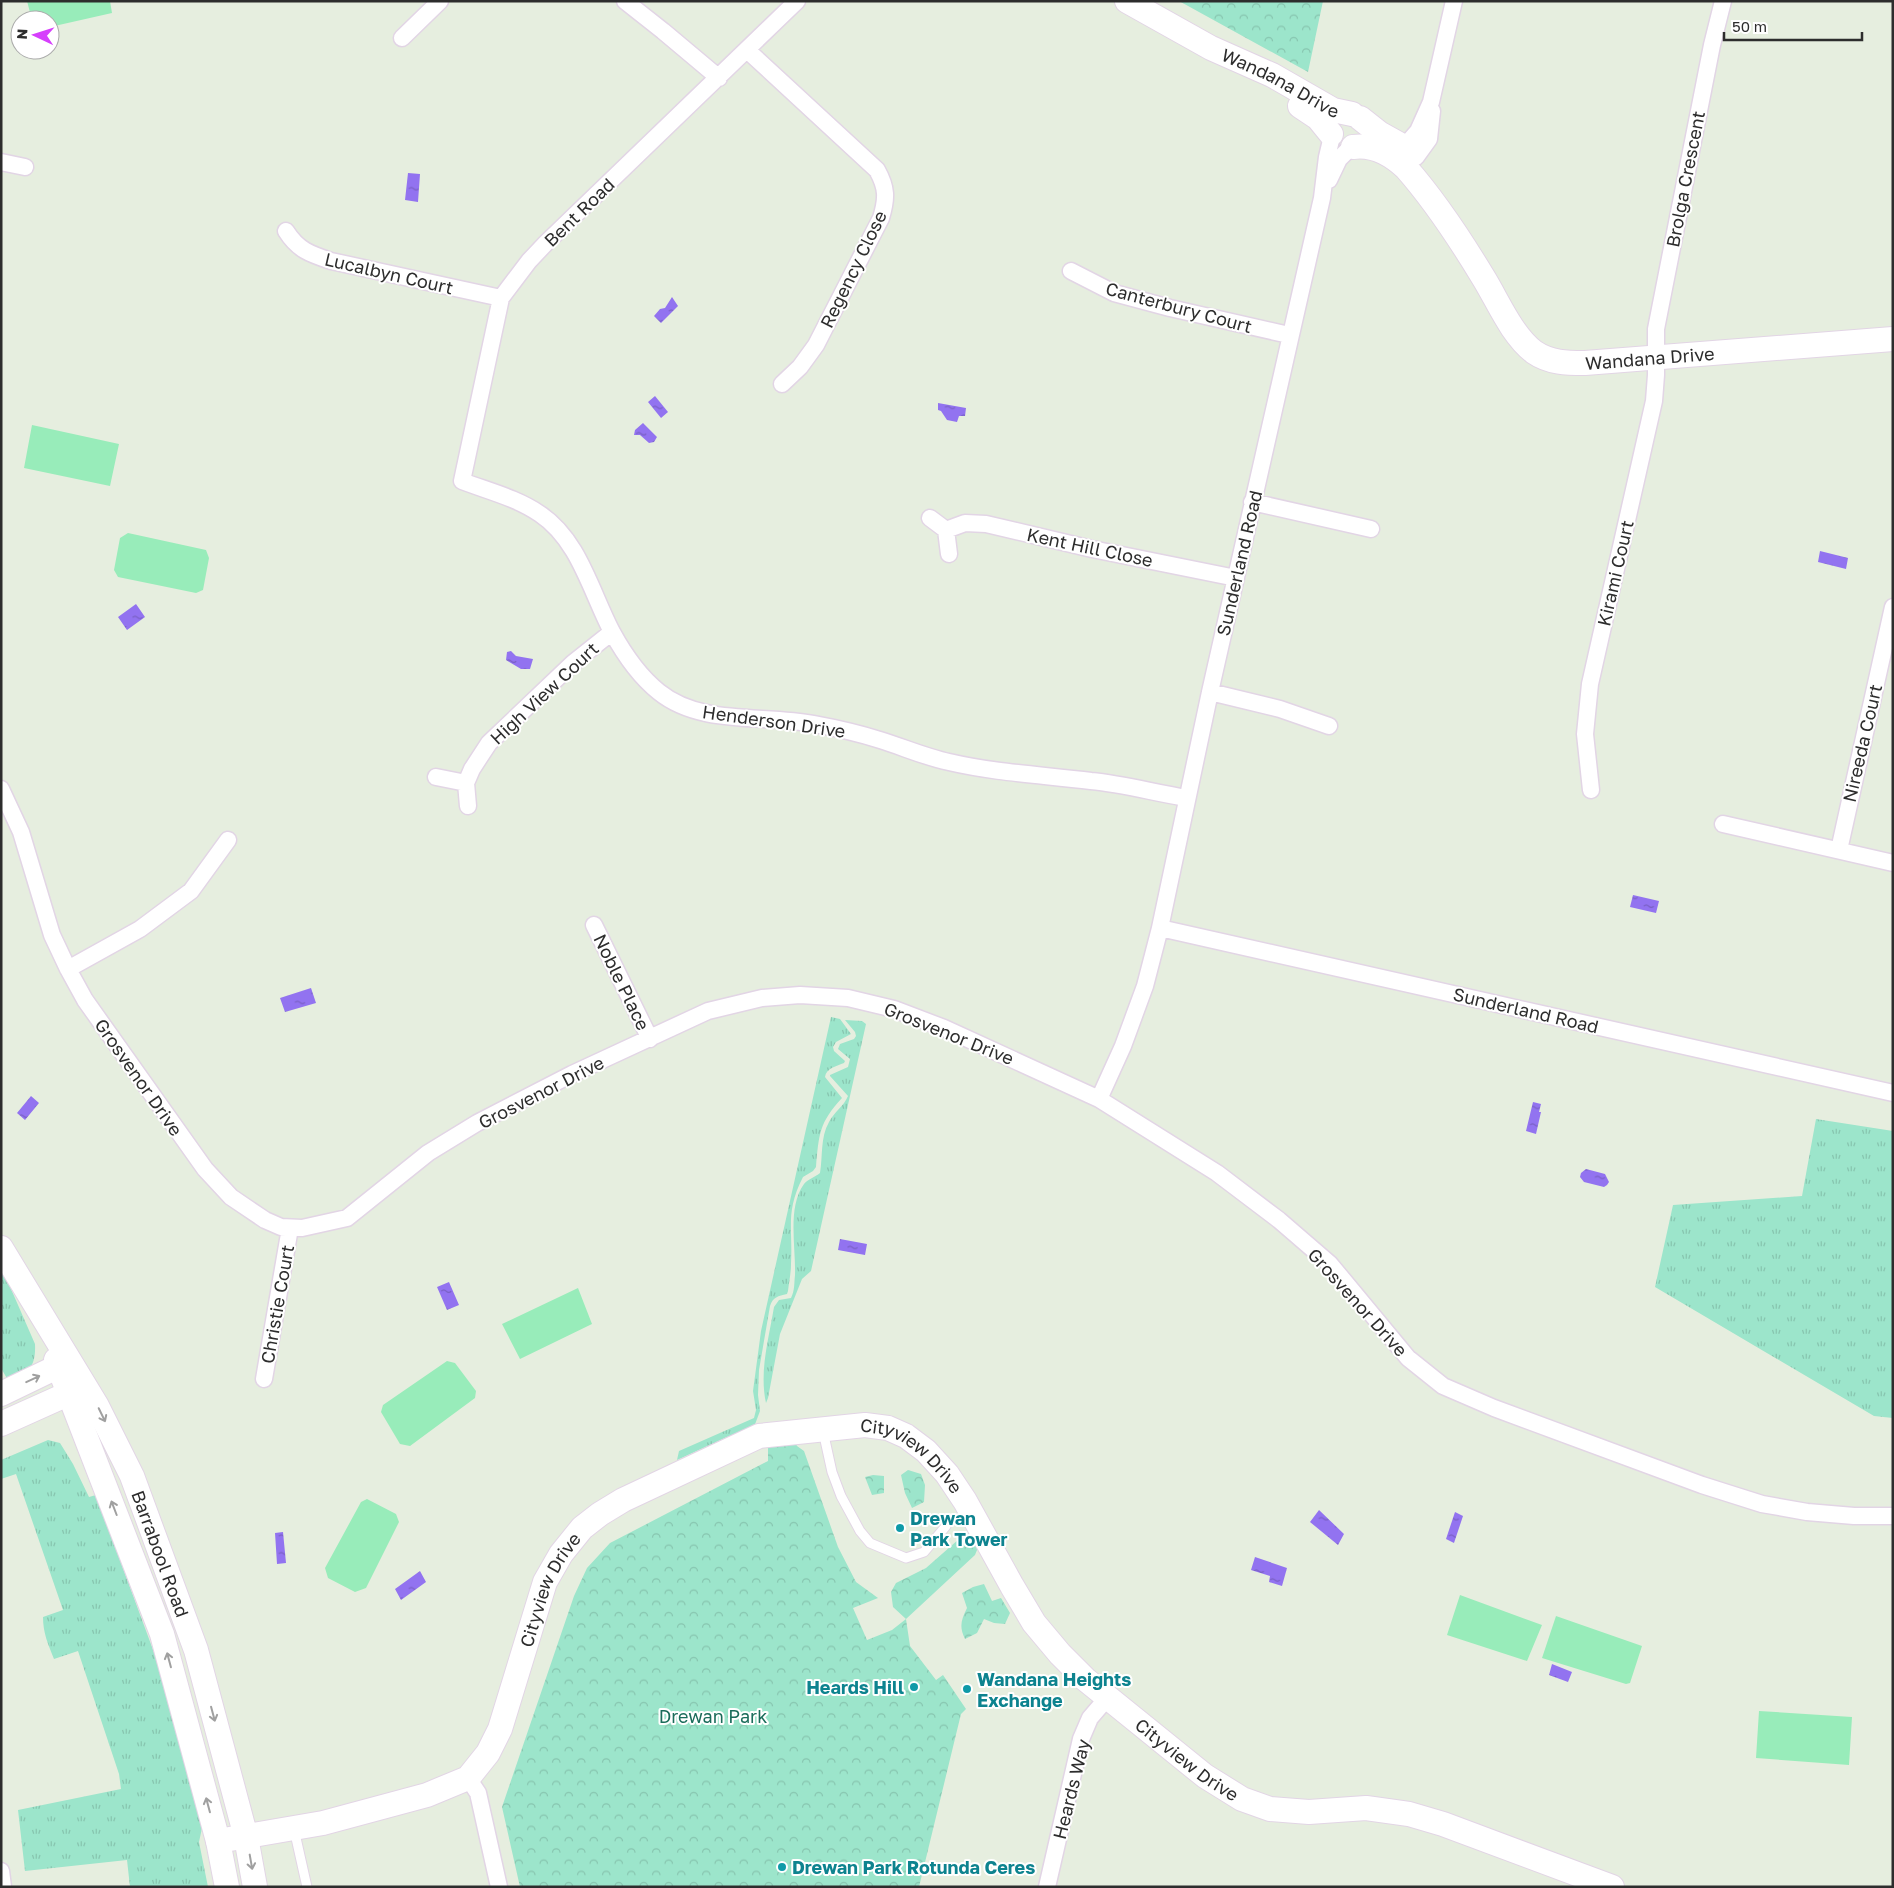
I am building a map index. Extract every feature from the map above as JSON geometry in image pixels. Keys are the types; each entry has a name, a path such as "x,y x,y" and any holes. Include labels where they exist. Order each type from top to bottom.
{"street":[{"path":"402,38 440,1"},
{"path":"625,1 663,30 719,78"},
{"name":"Bent Road","path":"462,481 501,298 515,277 534,255 797,1"},
{"name":"Wandana Drive","path":"1127,1 1211,48 1265,71 1334,110 1356,116 1429,174 1465,248 1516,331 1528,346 1541,356 1556,362 1571,363 1893,339"},
{"path":"1407,156 1435,89 1454,1"},
{"name":"Brolga Crescent","path":"1656,357 1656,329 1712,45 1723,1"},
{"name":"Wandana Drive","path":"1211,48 1254,80 1310,112 1342,141 1407,156"},
{"name":"Regency Close","path":"747,50 877,170 885,183 885,203 881,218 816,345 800,367 782,384"},
{"name":"Wandana Drive","path":"1342,141 1335,120 1342,115 1356,116"},
{"name":"Sunderland Road","path":"1099,1099 1123,1046 1145,986 1160,928 1252,502 1322,198 1327,157 1342,141"},
{"path":"1,162 25,167"},
{"name":"Lucalbyn Court","path":"286,231 294,243 309,253 331,261 501,298"},
{"name":"Canterbury Court","path":"1071,271 1114,293 1170,308 1290,335"},
{"name":"Kirami Court","path":"1591,790 1585,734 1590,684 1654,401 1656,357"},
{"name":"Henderson Drive","path":"462,481 522,503 542,514 553,525 578,559 612,632 629,659 659,692 674,702 711,714 812,724 858,734 948,762 1013,773 1093,781 1187,798"},
{"path":"1252,502 1371,530"},
{"path":"930,518 946,530 949,554"},
{"name":"Kent Hill Close","path":"946,530 964,523 986,524 1092,549 1236,578"},
{"name":"Nireeda Court","path":"1838,850 1893,607"},
{"name":"High View Court","path":"466,782 489,743 572,663 612,632"},
{"path":"1210,692 1280,709 1329,726"},
{"path":"436,776 466,782 468,806"},
{"name":"Grosvenor Drive","path":"1,789 21,832 52,936 85,1000 205,1169 231,1198 265,1220 290,1228 314,1226 347,1218 428,1153 477,1123 572,1074 708,1011 762,998 800,994 848,998 894,1008 944,1028 1099,1099 1216,1173 1279,1220 1330,1264 1408,1358 1443,1386 1494,1408 1702,1485 1762,1504 1807,1512 1854,1516 1893,1516"},
{"path":"1723,824 1893,863"},
{"path":"68,968 140,929 191,891 228,840"},
{"name":"Noble Place","path":"594,924 650,1039"},
{"name":"Sunderland Road","path":"1160,928 1893,1093"},
{"name":"Christie Court","path":"264,1380 290,1228"},
{"name":"Barrabool Road","path":"1,1248 69,1377 162,1634 218,1841 227,1887"},
{"path":"1,1394 69,1377"},
{"path":"1,1424 69,1377"},
{"name":"Barrabool Road","path":"69,1377 97,1406 132,1476 196,1650 246,1837 255,1887"},
{"name":"Cityview Drive","path":"218,1841 324,1823 427,1795 468,1778 488,1753 500,1729 545,1582 560,1554 582,1528 623,1500 752,1439 775,1433 865,1425 888,1428 906,1436 926,1450 947,1474 965,1501 1034,1623 1060,1654 1085,1679 1205,1776 1242,1799 1270,1808 1309,1812 1366,1808 1409,1814 1443,1824 1612,1887"},
{"name":"Heards Way","path":"1047,1887 1081,1739 1090,1718 1108,1697"},
{"path":"468,1778 478,1793 499,1887"},
{"path":"1,1871 3,1887"}],"lane":[{"path":"823,1430 832,1472 841,1496 860,1531 870,1543 906,1558 924,1552 946,1526"},
{"path":"294,1829 307,1887"}],"green space":[{"path":"27,1 110,1 112,13 60,25 60,10 29,10"},
{"path":"1179,1 1323,1 1308,72"},
{"path":"32,425 119,444 110,486 24,468"},
{"path":"128,533 206,550 209,558 203,590 196,593 118,577 114,570 120,538"},
{"path":"831,1017 840,1019 851,1034 836,1042 833,1047 834,1051 845,1061 844,1063 827,1071 825,1077 842,1098 824,1122 819,1137 816,1167 803,1177 794,1200 791,1220 791,1267 788,1291 787,1294 774,1299 770,1306 759,1370 758,1395 760,1411 754,1427 677,1460 679,1451 754,1418 756,1410 753,1391 761,1331"},
{"path":"845,1020 862,1021 866,1024 811,1271 802,1279 780,1334 766,1403 764,1367 774,1307 779,1300 791,1298 794,1289 794,1216 796,1204 804,1184 820,1173 826,1128 831,1118 848,1096 830,1076 848,1067 850,1059 838,1049 840,1044 854,1039 856,1036"},
{"path":"1816,1119 1893,1131 1893,1418 1874,1416 1655,1287 1673,1205 1802,1196"},
{"path":"1,1266 35,1344 34,1358 30,1368 9,1382 1,1368"},
{"path":"578,1288 592,1324 520,1359 502,1324"},
{"path":"447,1361 455,1363 476,1391 475,1398 410,1446 400,1444 381,1412 383,1405"},
{"path":"48,1440 60,1443 73,1464 89,1497 96,1495 159,1666 202,1828 199,1842 208,1887 130,1887 127,1860 25,1871 18,1810 121,1789 119,1774 78,1651 54,1659 48,1643 43,1617 63,1610 16,1474 1,1479 1,1460"},
{"name":"Drewan Park","path":"794,1440 797,1446 804,1451 838,1547 856,1582 878,1598 853,1608 867,1640 892,1630 906,1619 910,1646 936,1680 943,1675 966,1709 961,1714 919,1887 520,1887 502,1807 574,1596 587,1568 610,1543 768,1461 768,1448 780,1441"},
{"path":"908,1470 921,1474 925,1485 924,1502 912,1508 905,1493 901,1475"},
{"path":"873,1475 884,1476 884,1493 872,1495 865,1477"},
{"path":"367,1499 396,1514 399,1522 366,1588 355,1592 328,1578 325,1568 361,1502"},
{"path":"966,1535 981,1540 975,1555 906,1619 893,1607 891,1592 896,1583 926,1568"},
{"path":"984,1584 992,1601 1001,1598 1010,1613 1005,1624 994,1623 984,1619 977,1633 965,1639 962,1624 967,1608 962,1593"},
{"path":"1460,1595 1542,1625 1527,1661 1447,1635"},
{"path":"1556,1616 1642,1646 1630,1683 1626,1684 1542,1658"},
{"path":"1759,1711 1852,1717 1849,1765 1756,1758"}],"water":[{"path":"408,173 420,174 418,202 405,200"},
{"path":"672,297 678,306 661,323 654,316 660,309 665,308"},
{"path":"655,396 668,412 661,418 648,402"},
{"path":"938,403 966,408 965,416 959,416 957,422 947,420 941,411 938,410"},
{"path":"643,423 657,437 654,442 649,443 640,435 634,435 635,430"},
{"path":"1820,551 1848,558 1846,569 1818,562"},
{"path":"136,604 145,617 127,630 118,617"},
{"path":"511,651 516,656 533,659 530,669 521,669 506,660 507,652"},
{"path":"1633,895 1659,901 1656,913 1630,907"},
{"path":"311,988 316,1003 285,1012 280,998"},
{"path":"31,1096 39,1103 25,1120 17,1113"},
{"path":"1533,1102 1541,1104 1536,1134 1526,1131"},
{"path":"1586,1169 1605,1174 1609,1182 1604,1187 1584,1182 1580,1177 1581,1173"},
{"path":"840,1239 867,1244 865,1255 838,1250"},
{"path":"449,1282 459,1305 447,1310 437,1287"},
{"path":"1319,1510 1344,1534 1338,1545 1310,1522"},
{"path":"1455,1512 1463,1516 1454,1543 1446,1539"},
{"path":"283,1532 286,1563 277,1564 275,1533"},
{"path":"1255,1557 1287,1568 1282,1586 1269,1582 1270,1576 1251,1570"},
{"path":"420,1571 426,1582 401,1600 395,1589"},
{"path":"1552,1664 1572,1672 1568,1682 1549,1675"}],"place":[{"name":"Drewan Park Tower","path":"900,1528"},
{"name":"Heards Hill","path":"914,1687"},
{"name":"Wandana Heights Exchange","path":"967,1689"},
{"name":"Drewan Park Rotunda Ceres","path":"782,1867"}]}
